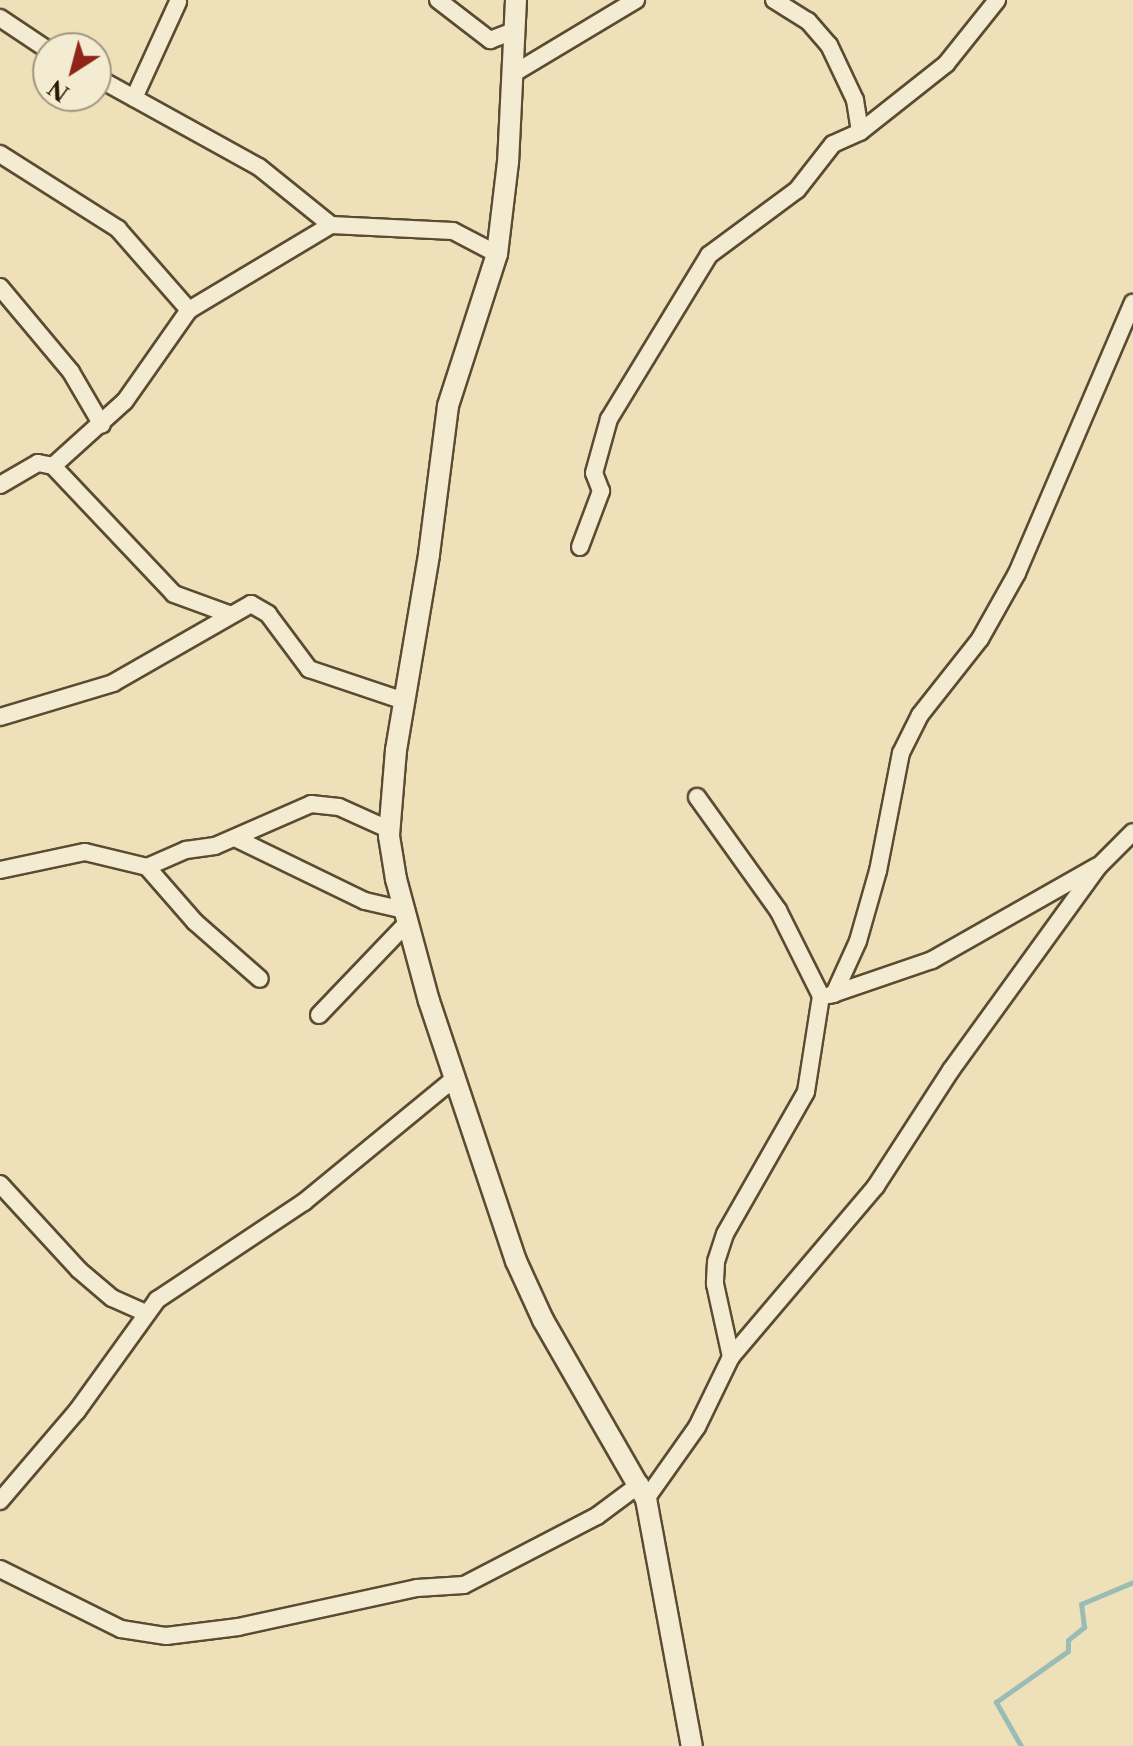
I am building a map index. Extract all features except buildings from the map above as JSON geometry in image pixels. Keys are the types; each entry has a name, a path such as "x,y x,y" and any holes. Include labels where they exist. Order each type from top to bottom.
{"street":[{"path":"438,0 490,40 514,31"},
{"path":"516,0 497,254 448,406 404,701 390,830 406,917 516,1261 543,1320 643,1491 692,1746"},
{"path":"511,75 636,0"},
{"path":"774,0 808,21 829,45 855,100 860,132"},
{"path":"580,547 601,491 594,473 609,419 709,255 797,190 833,144 860,132 957,54 997,0"},
{"path":"134,98 178,2"},
{"path":"0,18 32,39"},
{"path":"112,86 259,167 331,225"},
{"path":"0,154 118,229 189,310"},
{"path":"53,466 102,425 189,310 331,225 439,229 497,254"},
{"path":"0,287 62,361 102,425"},
{"path":"731,1357 717,1299 716,1262 725,1234 806,1092 828,995 858,941 874,885 901,753 920,715 980,639 1017,573 1133,303"},
{"path":"0,485 38,463 53,466 174,594 229,614"},
{"path":"0,717 113,683 251,604 261,607 309,669 404,701"},
{"path":"697,797 778,910 828,995"},
{"path":"0,870 85,852 147,867 235,838 287,813 325,803 390,830"},
{"path":"0,1569 121,1629 166,1636 238,1627 417,1588 464,1585 643,1491 697,1427 731,1357 876,1186 951,1070 1098,867 1133,832"},
{"path":"235,838 365,901 406,917"},
{"path":"147,867 195,922 260,979"},
{"path":"828,995 932,960 1098,867"},
{"path":"319,1015 406,917"},
{"path":"0,1501 77,1411 146,1313 183,1278 304,1202 455,1078"},
{"path":"0,1184 79,1270 112,1298 146,1313"}],"waterway":[{"path":"1021,1746 996,1702 1068,1651 1068,1640 1084,1627 1081,1604 1133,1582"}]}
